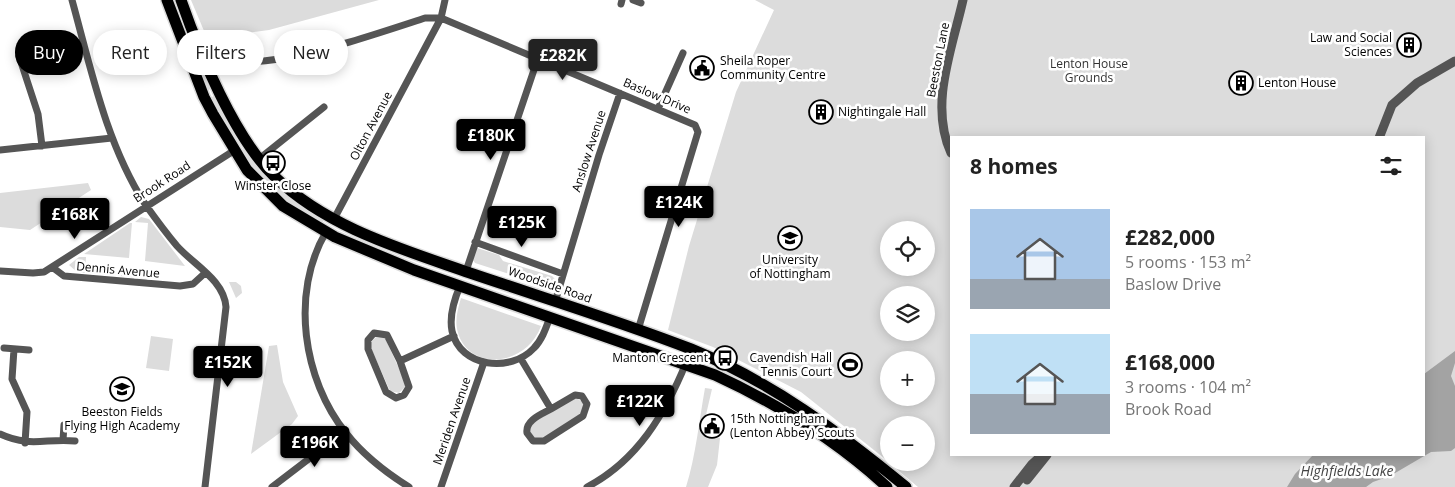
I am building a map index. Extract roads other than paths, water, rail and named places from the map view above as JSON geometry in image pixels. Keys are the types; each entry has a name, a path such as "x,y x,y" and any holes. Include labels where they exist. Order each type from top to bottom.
{"main road":[{"path":"167,0 204,97 247,170 263,188 284,206 326,232 414,270 686,363 747,390 806,424 839,447 887,487"},
{"name":"Woodside Road","path":"181,0 193,30"},
{"name":"Woodside Road","path":"211,75 259,159 272,174 296,195 334,218 391,245 638,330 691,350 753,378 797,404 843,436 906,487"},
{"path":"235,150 240,146 244,135"},
{"path":"550,317 555,302"},
{"path":"686,363 691,350"}],"street":[{"path":"72,0 112,138 123,167 146,206 178,246 219,288 226,307 205,487"},
{"name":"Olton Avenue","path":"334,218 441,18 445,0"},
{"path":"633,0 641,3"},
{"name":"Beeston Lane","path":"950,150 942,129 942,102 946,72 963,0"},
{"path":"264,61 309,53 425,18 441,18"},
{"name":"Baslow Drive","path":"441,18 697,127 698,132 638,330"},
{"path":"658,109 683,53"},
{"path":"466,271 538,58"},
{"path":"1380,136 1392,105 1418,83 1455,61"},
{"path":"25,75 38,114 42,146"},
{"name":"Anslow Avenue","path":"555,302 599,155 620,93"},
{"path":"259,159 324,107"},
{"path":"0,150 112,138"},
{"name":"Brook Road","path":"52,267 235,150"},
{"path":"326,232 310,276 306,303 306,326 315,374 323,395 344,432 374,463 410,487"},
{"name":"Woodside Road","path":"475,242 563,274"},
{"path":"0,271 33,273 52,267"},
{"name":"Dennis Avenue","path":"52,267 64,276 180,286 193,284 205,273"},
{"path":"460,286 452,308 454,336 464,352 484,362 504,364 521,359 540,340 550,317"},
{"path":"374,334 387,335 400,361 410,386 404,395 396,398 386,392 368,349 368,340 374,334"},
{"path":"400,361 454,336"},
{"path":"4,348 28,350"},
{"path":"14,349 12,379 27,412 25,443"},
{"path":"521,359 552,408"},
{"name":"Meriden Avenue","path":"441,487 484,362"},
{"path":"587,487 597,485 633,452 647,436 670,402 686,363"},
{"path":"575,395 582,396 587,404 587,410 583,416 544,441 533,441 527,434 529,423 552,408 575,395"},
{"path":"63,440 64,424"},
{"path":"272,487 344,432"},
{"path":"0,434 25,443 63,440 75,442"},
{"path":"1029,469 1030,460 1036,456"},
{"path":"1014,487 1041,456"},
{"path":"1020,487 1047,456"}],"water":[{"name":"Highfields Lake","path":"1455,351 1455,363 1451,376 1455,386 1455,448 1451,451 1431,452 1425,456 1425,373"},
{"name":"Highfields Lake","path":"1312,456 1424,456 1390,476 1373,482 1366,487 1287,487 1295,474"}],"place":[{"name":"Law and Social Sciences","path":"1409,45"},
{"name":"Sheila Roper Community Centre","path":"702,68"},
{"name":"Lenton House","path":"1241,83"},
{"name":"Nightingale Hall","path":"821,112"},
{"name":"Winster Close","path":"273,163"},
{"name":"University of Nottingham","path":"790,238"},
{"name":"Manton Crescent","path":"725,358"},
{"name":"Cavendish Hall Tennis Court","path":"850,365"},
{"name":"Beeston Fields Flying High Academy","path":"122,389"},
{"name":"15th Nottingham (Lenton Abbey) Scouts","path":"712,426"}],"park label":[{"name":"Lenton House Grounds","path":"1089,71"}]}
